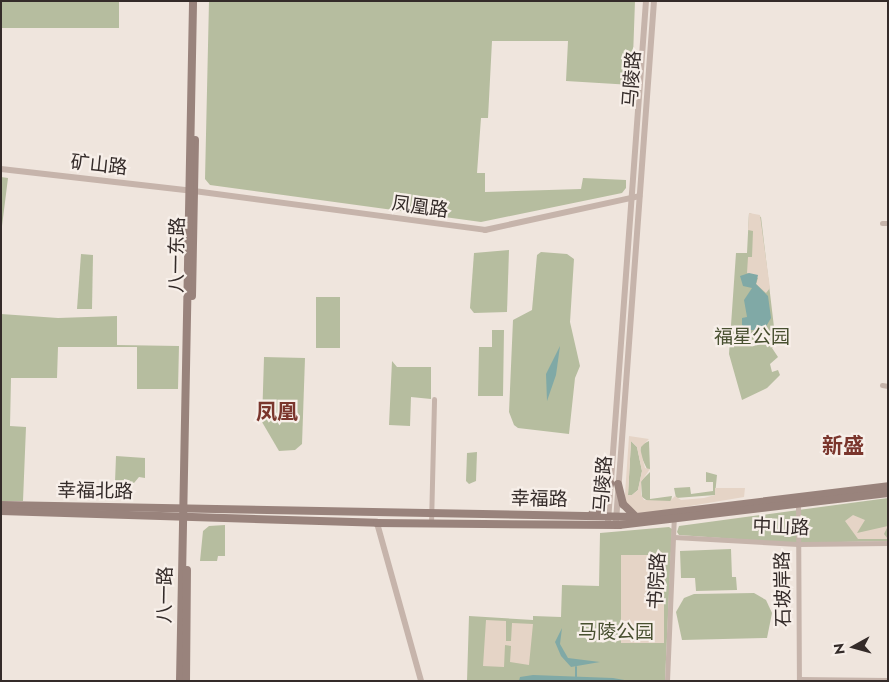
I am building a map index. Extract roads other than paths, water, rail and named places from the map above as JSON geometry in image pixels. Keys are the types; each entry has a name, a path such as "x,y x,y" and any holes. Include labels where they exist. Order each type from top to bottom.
{"main road":[{"name":"八一东路","path":"192,191 193,1"},
{"name":"八一东路","path":"185,513 198,1"},
{"path":"583,516 599,512 610,484"},
{"path":"618,484 623,504 636,517"},
{"name":"幸福路","path":"798,501 888,486"},
{"name":"幸福路","path":"616,525 798,501 888,492"},
{"name":"幸福北路","path":"1,505 185,513"},
{"name":"幸福北路","path":"1,511 185,513"},
{"name":"幸福路","path":"185,513 674,517"},
{"name":"幸福路","path":"185,513 377,523 607,525"},
{"name":"八一路","path":"180,681 185,513"},
{"name":"八一路","path":"185,513 186,681"},
{"name":"马陵路","path":"607,525 616,525"}],"street":[{"name":"马陵路","path":"607,525 646,1"},
{"name":"马陵路","path":"616,525 654,1"},
{"name":"矿山路","path":"1,169 192,191"},
{"name":"凤凰路","path":"192,191 485,230 639,196"},
{"path":"431,524 434,399"},
{"name":"石坡岸路","path":"798,501 799,680"},
{"name":"书院路","path":"667,681 674,517"},
{"path":"377,523 421,681"},
{"name":"中山路","path":"674,537 798,544 888,543"},
{"path":"799,680 888,680"}],"water":[{"path":"749,273 758,275 756,284 768,296 771,318 764,330 749,330 742,325 742,318 747,317 744,300 752,288 743,286 740,276"},
{"path":"560,346 556,375 547,401 546,374"},
{"path":"562,628 560,644 568,658 600,662 571,667 561,656 555,642"},
{"path":"533,675 613,678 630,681 519,681 520,677"}],"waterway":[{"path":"576,667 576,678"}],"district":[{"name":"凤凰","path":"277,412"},
{"name":"新盛","path":"843,446"}],"park label":[{"name":"福星公园","path":"752,337"},
{"name":"马陵公园","path":"616,632"}]}
